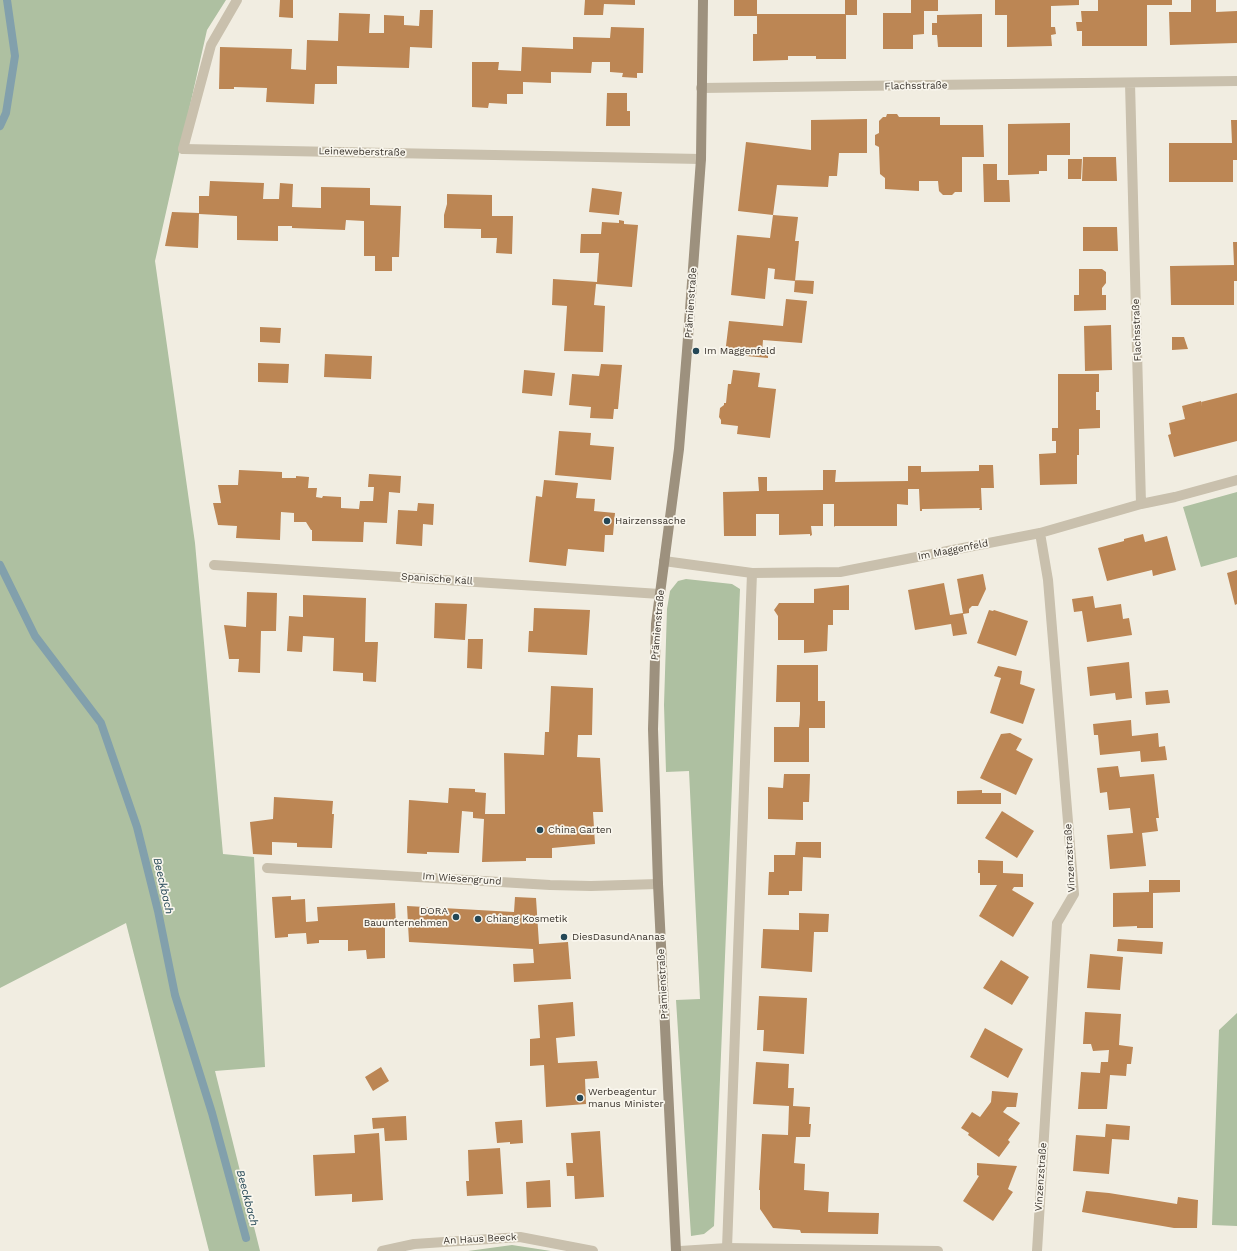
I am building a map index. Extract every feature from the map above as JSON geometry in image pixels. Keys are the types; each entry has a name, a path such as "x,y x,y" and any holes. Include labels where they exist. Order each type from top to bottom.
{"street":[{"name":"Leineweberstraße","path":"237,0 211,45 183,149 701,159"},
{"name":"Prämienstraße","path":"676,1251 658,884 653,729 656,624 680,434 701,159 702,0"},
{"name":"Flachsstraße","path":"701,88 1237,81"},
{"name":"Flachsstraße","path":"1130,83 1141,504"},
{"name":"Im Maggenfeld","path":"664,561 752,573 840,572 1040,533 1141,504 1175,497 1237,480"},
{"name":"Vinzenzstraße","path":"1037,1251 1057,923 1074,894 1048,580 1040,533"},
{"name":"Spanische Kall","path":"214,565 660,594"},
{"path":"727,1248 752,573"},
{"name":"Im Wiesengrund","path":"267,868 564,885 598,886 658,884"},
{"name":"An Haus Beeck","path":"382,1251 520,1237 593,1251"},
{"path":"680,1251 727,1248 938,1251"}],"green space":[{"path":"0,0 226,0 207,30 155,261 195,543 223,854 254,857 265,1067 215,1071 260,1251 209,1251 126,923 0,988"},
{"path":"1237,492 1237,557 1201,567 1183,507"},
{"path":"686,579 732,584 740,589 714,1226 704,1234 691,1236 676,1000 700,999 689,771 666,772 664,705 667,609 670,591 678,581"},
{"path":"1237,1013 1237,1226 1212,1225 1219,1030"},
{"path":"512,1245 551,1251 468,1251"}],"building":[{"path":"280,0 293,0 293,18 279,17"},
{"path":"585,0 635,0 635,5 604,4 603,15 584,15"},
{"path":"734,0 757,0 757,14 845,14 845,0 857,0 857,15 846,15 846,59 816,59 816,56 788,56 788,60 753,61 753,34 757,34 757,16 734,16"},
{"path":"911,0 938,0 938,11 924,11 924,34 913,35 913,49 883,49 883,13 911,13"},
{"path":"995,0 1079,0 1079,5 1051,6 1051,27 1055,27 1056,34 1051,35 1052,46 1007,47 1007,15 995,15"},
{"path":"1098,0 1172,0 1172,5 1147,5 1147,46 1082,46 1082,31 1077,31 1076,22 1082,22 1081,11 1098,11"},
{"path":"1191,0 1216,0 1216,12 1237,11 1237,43 1170,45 1169,12 1191,12"},
{"path":"420,10 433,10 432,48 410,47 409,68 337,66 337,84 315,84 314,104 266,102 267,88 234,87 234,89 219,89 220,47 292,49 291,69 306,70 307,40 338,41 339,13 370,14 369,33 384,33 384,15 404,16 404,25 419,26"},
{"path":"982,14 982,47 938,47 937,35 932,35 932,23 937,23 937,15"},
{"path":"611,27 644,28 643,73 637,73 637,78 622,77 623,73 610,72 610,62 592,62 591,73 551,72 551,83 523,82 523,94 507,94 507,104 489,103 488,108 472,107 472,62 499,62 498,70 521,71 522,47 573,49 573,37 610,38"},
{"path":"607,93 627,93 627,111 630,111 630,126 606,126"},
{"path":"887,114 897,114 899,117 940,117 940,125 983,125 984,157 962,157 962,192 955,192 952,195 943,195 939,191 938,181 919,181 919,191 885,189 885,178 880,174 879,147 875,145 875,135 879,133 879,121 883,117 886,117"},
{"path":"867,119 867,153 839,153 837,176 829,176 828,187 777,185 773,215 738,211 746,142 811,150 811,120"},
{"path":"1231,120 1237,120 1237,160 1233,160 1233,182 1169,182 1169,143 1232,143"},
{"path":"1070,123 1070,155 1047,155 1047,171 1039,171 1039,174 1008,175 1008,124"},
{"path":"1083,157 1116,157 1117,181 1082,181"},
{"path":"1068,159 1082,159 1081,179 1068,179"},
{"path":"983,164 997,164 997,180 1009,180 1010,202 984,202"},
{"path":"210,181 264,183 263,199 279,199 280,183 293,184 292,207 321,208 321,187 370,188 370,205 401,206 399,257 392,257 392,271 375,271 375,256 364,256 364,221 346,220 345,230 278,226 278,241 237,240 237,216 199,214 198,248 165,246 172,212 199,213 199,196 209,196"},
{"path":"592,188 622,192 619,215 589,212"},
{"path":"447,194 492,195 492,216 513,216 512,254 496,253 497,238 481,238 481,229 444,228"},
{"path":"773,215 798,217 795,241 799,241 795,281 774,279 775,269 768,268 765,299 731,295 737,235 770,238"},
{"path":"619,220 624,221 624,224 638,225 632,287 596,284 594,305 605,306 603,352 564,351 567,306 552,305 553,279 597,282 599,253 580,253 581,234 601,234 602,222 619,223"},
{"path":"1083,227 1117,227 1118,251 1083,251"},
{"path":"1233,242 1237,242 1237,281 1234,281 1234,305 1171,305 1170,266 1234,265"},
{"path":"1079,269 1102,269 1106,272 1106,283 1102,288 1102,295 1106,295 1106,310 1074,311 1074,295 1079,295"},
{"path":"795,280 814,281 813,294 794,292"},
{"path":"786,299 807,301 802,343 763,340 762,353 768,353 768,358 725,354 729,321 783,326"},
{"path":"1111,325 1112,370 1085,371 1084,326"},
{"path":"260,327 281,328 280,343 260,342"},
{"path":"1172,337 1184,337 1188,349 1172,350"},
{"path":"325,354 372,356 371,379 324,377"},
{"path":"258,363 289,364 288,383 258,382"},
{"path":"601,364 622,365 618,409 614,409 613,419 590,418 591,407 569,405 572,374 599,376"},
{"path":"524,370 555,373 552,396 522,393"},
{"path":"733,370 760,373 758,387 776,389 770,438 737,434 738,426 721,424 719,417 720,408 724,405 724,403 726,403 728,384 731,384"},
{"path":"1058,374 1099,374 1099,392 1096,392 1096,410 1100,410 1100,428 1079,429 1077,484 1040,485 1039,454 1056,453 1056,441 1052,441 1052,428 1058,428"},
{"path":"1237,393 1237,441 1174,457 1168,435 1171,434 1169,423 1185,419 1182,406"},
{"path":"559,431 591,433 590,445 614,447 611,480 555,475"},
{"path":"979,465 993,465 994,488 981,488 982,510 979,510 980,508 922,509 922,511 920,511 919,489 908,489 908,505 897,504 897,526 834,527 834,504 823,504 823,526 811,526 812,535 810,536 810,534 779,535 779,514 756,514 756,536 724,536 723,492 759,491 758,477 767,477 767,491 823,490 823,470 836,470 835,482 908,481 908,466 921,466 921,472 979,471"},
{"path":"239,470 282,472 282,478 296,478 296,476 309,477 308,488 317,488 316,497 341,497 341,508 359,509 360,501 373,501 374,487 368,487 369,474 401,476 400,493 389,492 387,523 364,522 363,542 312,541 312,530 306,522 294,522 294,513 281,512 280,540 236,538 237,526 218,525 213,503 221,503 218,485 238,485"},
{"path":"544,480 578,483 576,498 595,499 594,511 615,513 613,535 605,535 604,552 568,549 566,566 529,562 536,496 542,497"},
{"path":"418,503 434,504 433,525 423,524 422,546 396,544 398,510 417,511"},
{"path":"1143,534 1145,542 1167,536 1176,570 1153,576 1152,570 1107,581 1098,548"},
{"path":"1237,570 1237,604 1235,605 1227,573"},
{"path":"983,574 986,589 978,606 972,606 969,609 969,613 963,614 967,634 953,636 951,624 915,630 908,590 944,583 950,615 963,613 957,579"},
{"path":"849,585 849,610 833,610 833,625 828,625 827,651 804,653 804,640 778,640 778,616 774,610 779,603 814,603 814,589"},
{"path":"247,592 277,593 276,631 261,631 260,673 238,672 239,659 229,659 224,625 246,627"},
{"path":"303,595 366,598 365,642 378,642 376,682 363,681 363,673 333,671 334,638 303,636 302,652 287,651 289,616 303,617"},
{"path":"1093,596 1095,608 1121,604 1123,619 1129,618 1132,635 1087,642 1082,611 1074,612 1072,599"},
{"path":"435,603 467,604 465,640 434,638"},
{"path":"534,608 590,610 587,655 528,652 529,631 533,631"},
{"path":"989,610 994,610 1028,621 1016,656 977,643"},
{"path":"468,639 483,639 482,669 467,668"},
{"path":"1129,662 1132,698 1116,700 1115,693 1090,696 1087,667"},
{"path":"777,665 818,665 818,701 825,701 825,728 809,728 809,762 774,762 774,727 799,727 800,714 800,702 776,702"},
{"path":"998,666 1022,671 1020,684 1035,689 1023,724 990,713 1001,678 994,676"},
{"path":"551,686 593,688 592,735 578,735 577,757 600,758 603,812 593,812 595,844 552,848 552,858 526,858 526,861 482,862 484,819 473,818 473,812 462,811 459,853 407,853 409,800 448,803 449,788 475,789 475,792 486,793 485,814 505,814 504,753 544,755 545,732 549,732"},
{"path":"1168,690 1170,703 1146,705 1145,692"},
{"path":"1131,720 1132,736 1158,733 1159,747 1165,746 1167,760 1141,762 1140,751 1100,755 1098,735 1094,735 1093,724"},
{"path":"1010,733 1022,739 1016,750 1033,759 1016,795 980,778 1001,734"},
{"path":"1118,766 1120,777 1154,774 1159,818 1156,818 1158,831 1142,833 1146,866 1110,869 1107,835 1133,833 1130,808 1109,810 1107,792 1100,793 1097,768"},
{"path":"784,774 810,774 809,802 803,802 803,820 768,819 768,787 783,788"},
{"path":"982,790 982,793 1001,793 1001,804 957,804 957,791"},
{"path":"274,797 333,801 332,814 334,814 332,848 297,847 297,843 272,842 272,855 253,854 250,822 273,819"},
{"path":"1002,811 1034,831 1017,858 985,838"},
{"path":"796,842 821,842 821,858 803,857 802,891 789,891 789,895 768,895 769,872 774,872 774,855 795,855"},
{"path":"978,860 1003,861 1003,873 1023,874 1023,887 1014,887 1012,890 1034,903 1013,937 979,916 997,885 980,885"},
{"path":"1149,880 1180,880 1180,892 1153,893 1153,928 1137,928 1137,926 1113,927 1113,893 1149,892"},
{"path":"291,896 291,900 305,899 306,922 318,921 317,907 395,903 396,926 385,927 385,958 367,959 366,950 348,951 348,940 319,940 319,943 307,944 306,933 288,934 288,937 275,938 272,897"},
{"path":"515,897 536,898 539,944 568,942 571,979 514,982 513,964 534,963 533,949 409,942 407,906 514,912"},
{"path":"799,913 829,914 828,932 814,932 812,972 761,968 763,929 799,930"},
{"path":"1118,939 1163,942 1162,954 1117,951"},
{"path":"1090,954 1123,957 1120,990 1087,988"},
{"path":"1001,960 1029,977 1012,1005 983,988"},
{"path":"759,996 807,998 804,1054 763,1051 764,1030 757,1030"},
{"path":"573,1002 575,1036 556,1038 558,1063 597,1061 599,1078 585,1079 586,1104 546,1107 544,1065 530,1066 530,1039 540,1038 538,1005"},
{"path":"1085,1012 1121,1014 1119,1045 1133,1047 1131,1064 1127,1064 1126,1076 1110,1075 1107,1109 1078,1109 1081,1072 1100,1073 1101,1062 1108,1062 1109,1050 1093,1051 1091,1044 1083,1044"},
{"path":"985,1028 1023,1049 1008,1078 970,1057"},
{"path":"756,1062 789,1064 788,1088 794,1088 793,1106 810,1107 810,1137 796,1137 794,1163 805,1164 804,1190 829,1192 828,1212 879,1213 878,1234 801,1233 800,1230 773,1228 760,1209 759,1190 762,1134 788,1135 789,1106 753,1104"},
{"path":"381,1067 389,1081 373,1091 365,1077"},
{"path":"992,1091 1018,1093 1016,1107 1007,1107 1003,1112 1020,1123 1008,1140 1010,1142 999,1157 968,1135 969,1133 961,1128 972,1112 980,1117 991,1102"},
{"path":"406,1116 407,1140 385,1141 384,1128 373,1129 372,1118"},
{"path":"522,1120 523,1143 497,1143 495,1122"},
{"path":"1106,1124 1130,1126 1129,1140 1112,1139 1109,1174 1073,1171 1076,1135 1105,1137"},
{"path":"600,1131 604,1197 575,1199 574,1176 567,1176 566,1163 573,1163 571,1133"},
{"path":"379,1133 383,1200 352,1202 352,1194 315,1196 313,1155 355,1153 354,1135"},
{"path":"500,1148 503,1194 467,1196 466,1181 469,1181 468,1150"},
{"path":"977,1163 1017,1166 1008,1189 1013,1192 993,1221 963,1201 979,1176 977,1175"},
{"path":"550,1180 551,1207 527,1208 526,1182"},
{"path":"1086,1191 1109,1193 1177,1204 1178,1197 1198,1200 1197,1228 1174,1228 1082,1212"}],"waterway":[{"name":"Beeckbach","path":"0,126 6,113 15,56 7,0"},
{"name":"Beeckbach","path":"0,565 35,636 101,723 137,827 158,911 175,995 212,1113 246,1238"}],"place":[{"name":"Im Maggenfeld","path":"696,351"},
{"name":"Hairzenssache","path":"607,521"},
{"name":"China Garten","path":"540,830"},
{"name":"DORA Bauunternehmen","path":"456,917"},
{"name":"Chiang Kosmetik","path":"478,919"},
{"name":"DiesDasundAnanas","path":"564,937"},
{"name":"Werbeagentur manus Minister","path":"580,1098"}]}
